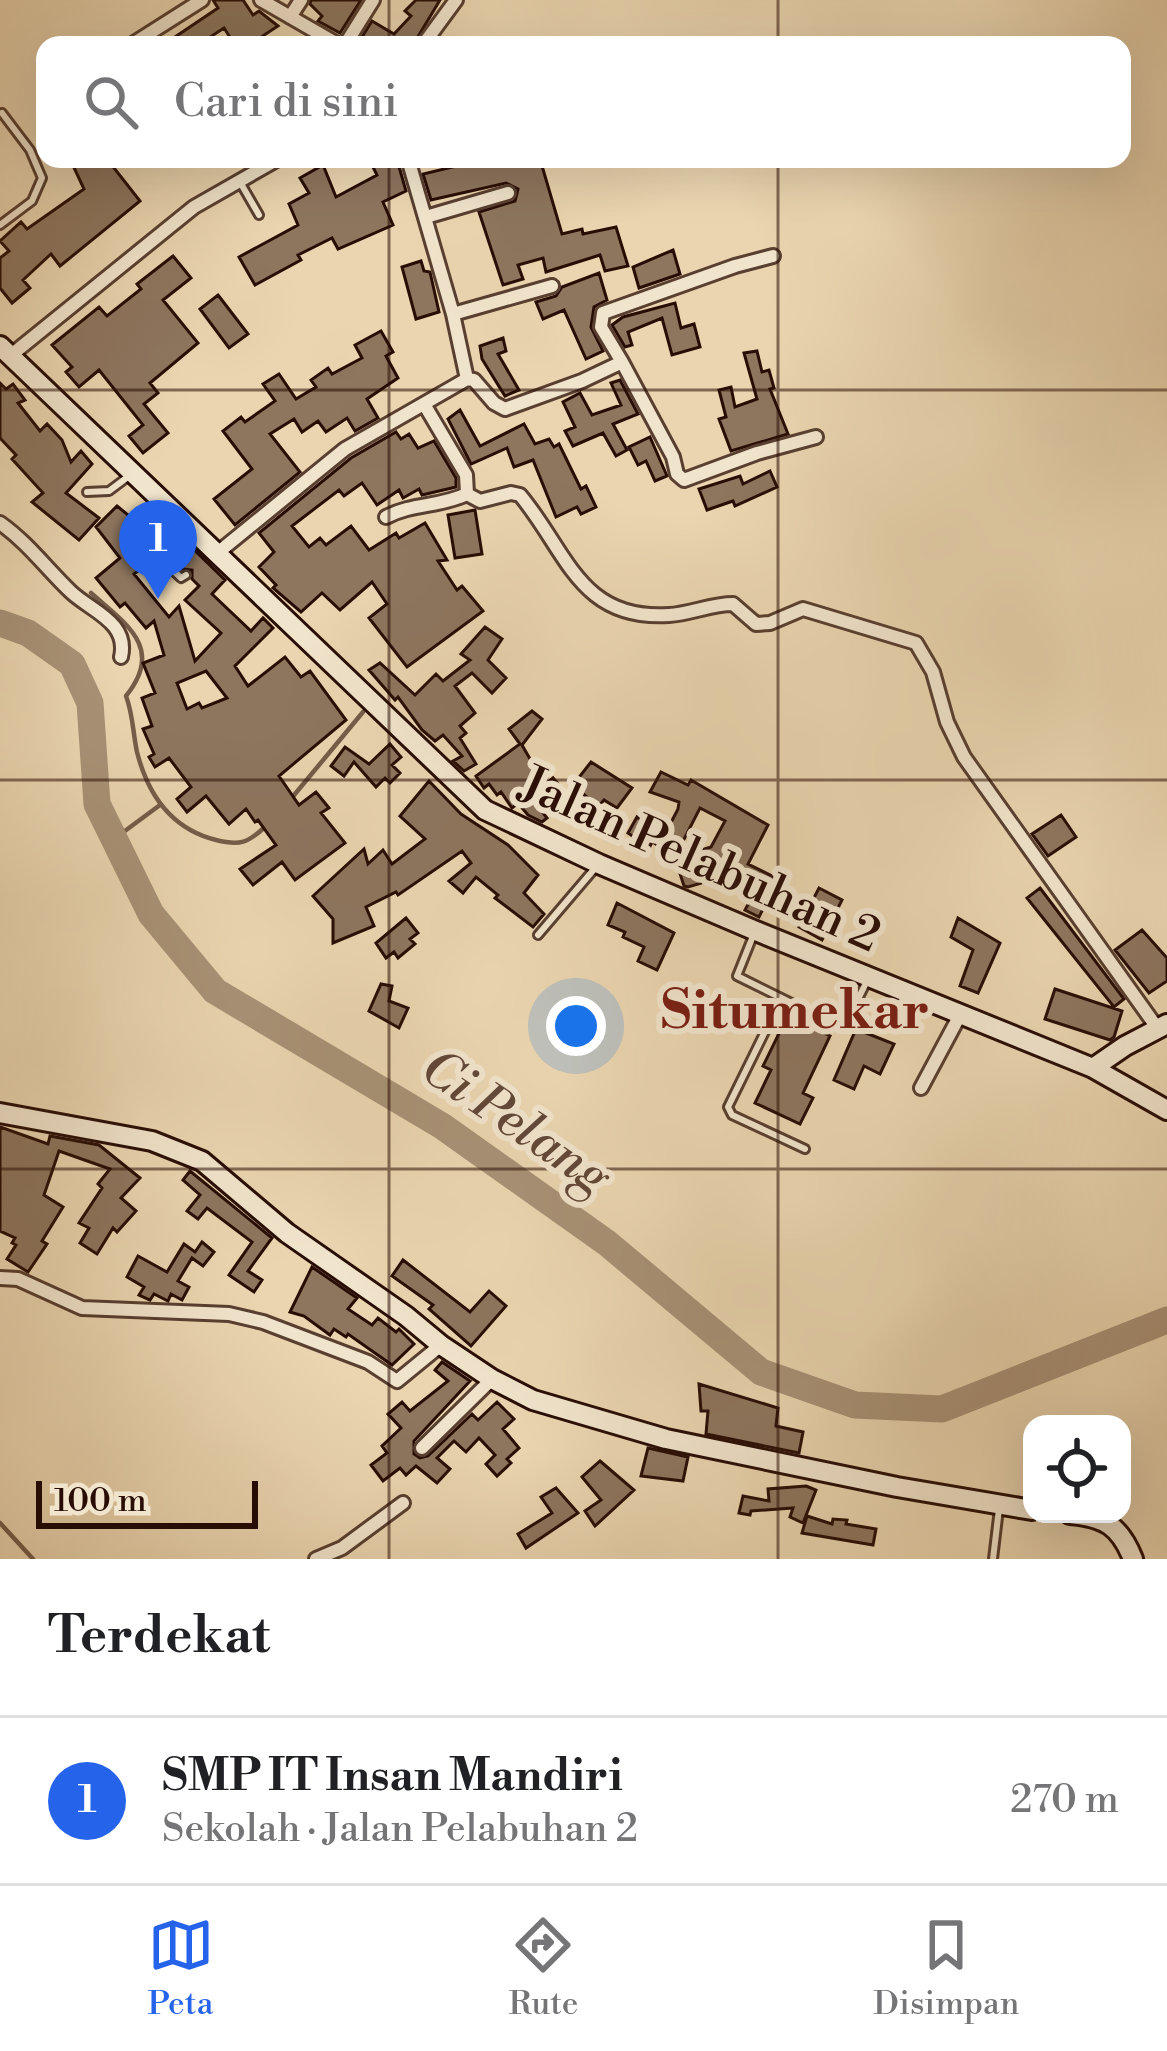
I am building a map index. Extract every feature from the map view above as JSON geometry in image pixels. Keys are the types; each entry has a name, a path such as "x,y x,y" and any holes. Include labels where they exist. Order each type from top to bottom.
{"main road":[{"name":"Jalan Pelabuhan 2","path":"5,351 210,554 485,810 598,864 1093,1068 1167,1110"},
{"path":"1093,1068 1162,1026"},
{"path":"0,1113 152,1141 202,1161 287,1233 441,1346 492,1379 567,1412 666,1439 1023,1509"},
{"path":"1111,1523 1132,1559"}],"street":[{"path":"145,36 202,0"},
{"path":"261,0 325,36"},
{"path":"290,17 301,0"},
{"path":"348,36 373,0"},
{"path":"430,36 456,0"},
{"path":"5,351 194,207 259,168"},
{"path":"411,168 467,379"},
{"path":"426,217 508,193"},
{"path":"773,256 603,313 601,327 682,479 816,437"},
{"path":"453,314 551,286"},
{"path":"210,554 345,449 467,379 505,409 622,362"},
{"path":"424,404 466,475 467,494"},
{"path":"386,517 409,505 426,506 467,494 480,501 520,495 575,578 618,610 672,615 733,604 751,621 762,624 803,609 916,643 929,662 947,722 964,757 1162,1026"},
{"path":"0,523 47,563 73,595 113,625 122,638 121,657"},
{"path":"921,1088 960,1015"},
{"path":"0,1278 18,1279 82,1308 229,1314 263,1322 368,1362 397,1381 441,1346"},
{"path":"422,1448 492,1379"},
{"path":"316,1559 342,1548 403,1503"}],"lane":[{"path":"2,113 36,164"},
{"path":"0,225 32,201 42,178 38,168"},
{"path":"238,178 259,215"},
{"path":"87,493 109,490 131,474"},
{"path":"158,555 181,578 186,575"},
{"path":"538,935 598,864"},
{"path":"756,931 737,976 832,1023 848,1019 868,978"},
{"path":"781,999 728,1107 732,1114 806,1149"},
{"path":"993,1559 1000,1505"}],"building":[{"path":"213,0 243,0 253,15 259,11 278,26 263,36 229,36 224,28 212,36 176,36 218,8"},
{"path":"311,0 361,0 340,33 318,21 322,16"},
{"path":"416,0 440,0 418,36 363,36 372,21 394,34 411,16 405,11"},
{"path":"74,168 114,168 140,201 60,266 51,254 23,280 30,288 12,303 0,288 0,258 9,251 0,241 21,222 27,229 84,189"},
{"path":"324,168 336,197 377,175 374,168 400,170 406,191 383,202 393,225 338,249 332,238 255,285 239,257 298,225 289,204 309,193 300,178"},
{"path":"448,168 543,168 562,234 616,227 628,266 605,271 600,255 546,272 543,258 518,265 523,279 503,285 479,212 515,201 518,189 506,183 431,200 423,174"},
{"path":"673,250 680,274 639,288 633,267"},
{"path":"173,256 191,278 163,300 198,343 150,383 158,393 144,404 168,433 143,453 129,436 143,425 99,370 79,387 66,372 72,367 52,345 99,307 107,316"},
{"path":"421,261 424,271 430,272 439,312 416,319 402,267"},
{"path":"599,273 607,300 594,307 591,327 603,351 586,359 564,310 543,319 536,302"},
{"path":"218,295 248,334 229,348 200,309"},
{"path":"675,303 681,328 694,324 700,347 672,355 662,318 628,332 632,345 625,347 612,325 623,317"},
{"path":"381,331 393,352 386,356 398,378 367,399 378,418 355,431 347,418 326,432 318,421 302,432 294,419 270,434 300,472 235,525 214,499 252,469 223,431 275,401 263,384 279,374 296,399 316,387 311,380 328,368 332,374 362,358 355,345"},
{"path":"503,338 506,351 498,354 519,390 505,396 482,359 480,346"},
{"path":"757,351 762,372 769,370 774,388 770,389 788,434 731,451 719,419 726,417 719,390 731,387 735,407 757,399 744,353"},
{"path":"620,380 638,414 613,424 627,450 616,456 603,433 573,446 565,431 575,427 563,402 580,393 592,415 621,405 611,383"},
{"path":"0,383 6,389 13,384 25,400 18,403 40,431 47,424 62,440 71,462 81,451 92,464 66,493 99,518 79,540 32,502 43,493 0,438"},
{"path":"460,410 480,446 524,424 535,444 549,439 554,447 559,444 581,489 586,486 596,507 581,514 577,507 556,517 533,460 514,467 507,448 471,464 448,419"},
{"path":"396,432 401,439 409,434 418,448 434,441 456,478 456,487 422,495 419,489 403,498 399,490 377,505 362,483 344,496 339,490 292,526 309,547 320,538 326,545 351,526 369,550 425,523 447,560 438,561 457,590 462,586 483,611 407,667 369,618 387,604 372,582 340,610 322,593 301,612 273,588 276,585 259,567 274,552 259,533 351,458"},
{"path":"650,437 667,476 655,481 646,461 638,465 629,447"},
{"path":"770,471 777,487 735,506 733,501 707,510 699,489 740,476 743,484"},
{"path":"117,506 143,536 153,526 172,544 163,551 152,549 152,560 134,574 169,617 179,606 195,661 221,633 185,600 199,586 192,579 192,570 182,569 167,554 182,538 225,580 212,594 251,631 263,618 273,628 235,666 248,686 285,657 301,677 310,671 346,720 279,776 299,805 316,792 329,808 321,813 345,843 295,880 282,862 253,885 240,869 276,845 258,820 246,809 229,824 206,796 187,812 177,799 191,787 169,758 155,767 149,757 154,754 143,729 152,726 142,698 155,693 143,663 164,655 154,621 146,628 96,578 120,558 96,527","holes":["206,671 227,698 187,709 177,683"]},
{"path":"475,510 482,554 455,558 448,515"},
{"path":"485,627 502,639 488,660 506,678 492,693 472,673 455,686 475,713 460,726 466,733 460,738 476,764 464,771 453,761 462,756 443,735 435,741 422,730 398,697 395,700 369,670 380,663 415,695 436,674 443,681 470,660 461,654"},
{"path":"532,711 542,719 522,745 545,785 553,778 565,792 543,813 547,818 542,822 518,803 512,808 501,792 497,795 489,784 484,788 476,776 520,744 509,729"},
{"path":"390,744 401,757 392,765 400,773 390,783 385,778 376,787 354,762 344,776 331,766 345,747 369,764"},
{"path":"591,762 632,788 617,808 604,800 598,807 573,785"},
{"path":"661,772 688,785 691,780 768,825 748,864 778,879 759,917 745,910 758,885 732,871 723,889 708,881 684,886 675,858 679,857 652,842 647,853 637,846 640,841 628,833 637,817 649,825 655,814 663,818 658,829 664,836 678,809 679,802 650,792","holes":["700,808 725,821 711,847 685,855 679,849"]},
{"path":"429,781 461,814 508,845 538,875 524,893 544,914 533,927 476,877 463,893 449,881 471,863 462,851 398,895 366,907 374,926 333,943 333,919 313,896 364,849 368,864 383,850 392,864 425,839 400,816"},
{"path":"1061,815 1076,837 1048,856 1032,834"},
{"path":"819,888 842,900 822,940 799,927"},
{"path":"1040,888 1124,999 1114,1007 1027,898"},
{"path":"617,903 674,933 657,970 638,961 644,947 608,925"},
{"path":"406,918 418,933 410,939 415,944 398,958 394,952 386,958 376,943"},
{"path":"958,918 1000,943 978,993 960,986 973,950 951,937"},
{"path":"1142,930 1167,958 1167,981 1149,993 1115,950"},
{"path":"381,984 392,986 389,1001 408,1008 399,1028 369,1011"},
{"path":"1055,989 1122,1011 1114,1037 1110,1040 1045,1019"},
{"path":"788,1015 830,1036 803,1093 813,1098 800,1124 755,1103 771,1070 763,1066"},
{"path":"856,1029 894,1044 880,1074 864,1066 854,1089 834,1080"},
{"path":"0,1127 48,1144 50,1136 99,1145 140,1178 121,1198 136,1211 117,1232 113,1228 97,1254 80,1243 89,1228 79,1223 110,1169 59,1151 44,1195 63,1207 28,1272 7,1259 15,1238 0,1231"},
{"path":"190,1171 272,1238 248,1271 262,1280 254,1292 229,1275 252,1242 207,1208 198,1219 187,1211 200,1195 183,1180"},
{"path":"202,1242 214,1252 203,1266 192,1258 178,1281 189,1287 182,1300 171,1294 168,1301 154,1294 150,1300 139,1295 144,1287 127,1277 138,1256 167,1272 184,1244 195,1252"},
{"path":"403,1260 470,1312 489,1291 506,1306 471,1346 429,1309 433,1305 392,1276"},
{"path":"312,1267 357,1298 348,1309 372,1325 378,1318 396,1332 399,1329 414,1344 392,1365 348,1334 334,1329 330,1335 290,1312"},
{"path":"442,1362 470,1381 414,1441 414,1454 428,1456 472,1414 478,1420 497,1402 514,1419 503,1429 519,1448 497,1476 486,1464 495,1455 479,1438 466,1452 454,1441 437,1458 450,1469 437,1483 416,1466 406,1475 400,1468 383,1481 371,1465 387,1453 382,1446 401,1428 388,1414 402,1402 410,1411 448,1381 435,1370"},
{"path":"699,1384 778,1408 776,1426 803,1432 799,1453 706,1434 708,1411 701,1411"},
{"path":"648,1448 688,1457 683,1481 641,1476"},
{"path":"600,1461 634,1490 595,1526 585,1511 601,1500 582,1477"},
{"path":"806,1486 816,1490 803,1523 790,1517 793,1508 739,1513 743,1496 769,1501 768,1489"},
{"path":"556,1488 578,1513 526,1548 518,1534 552,1513 541,1497"},
{"path":"807,1516 876,1529 873,1545 802,1533"}],"waterway":[{"path":"91,593 128,627 141,650 142,664 126,696 142,768 164,808 187,828 224,842 243,842 266,826"},
{"name":"Ci Pelang","path":"0,623 28,633 72,664 90,703 97,804 151,914 215,991 442,1126 607,1243 761,1372 855,1405 942,1409 1167,1320"},
{"path":"290,800 363,712"},
{"path":"114,839 160,805"},
{"path":"0,1523 33,1559"}],"place":[{"name":"SMP IT Insan Mandiri","path":"158,599"}],"district":[{"name":"Situmekar","path":"795,1012"}]}
